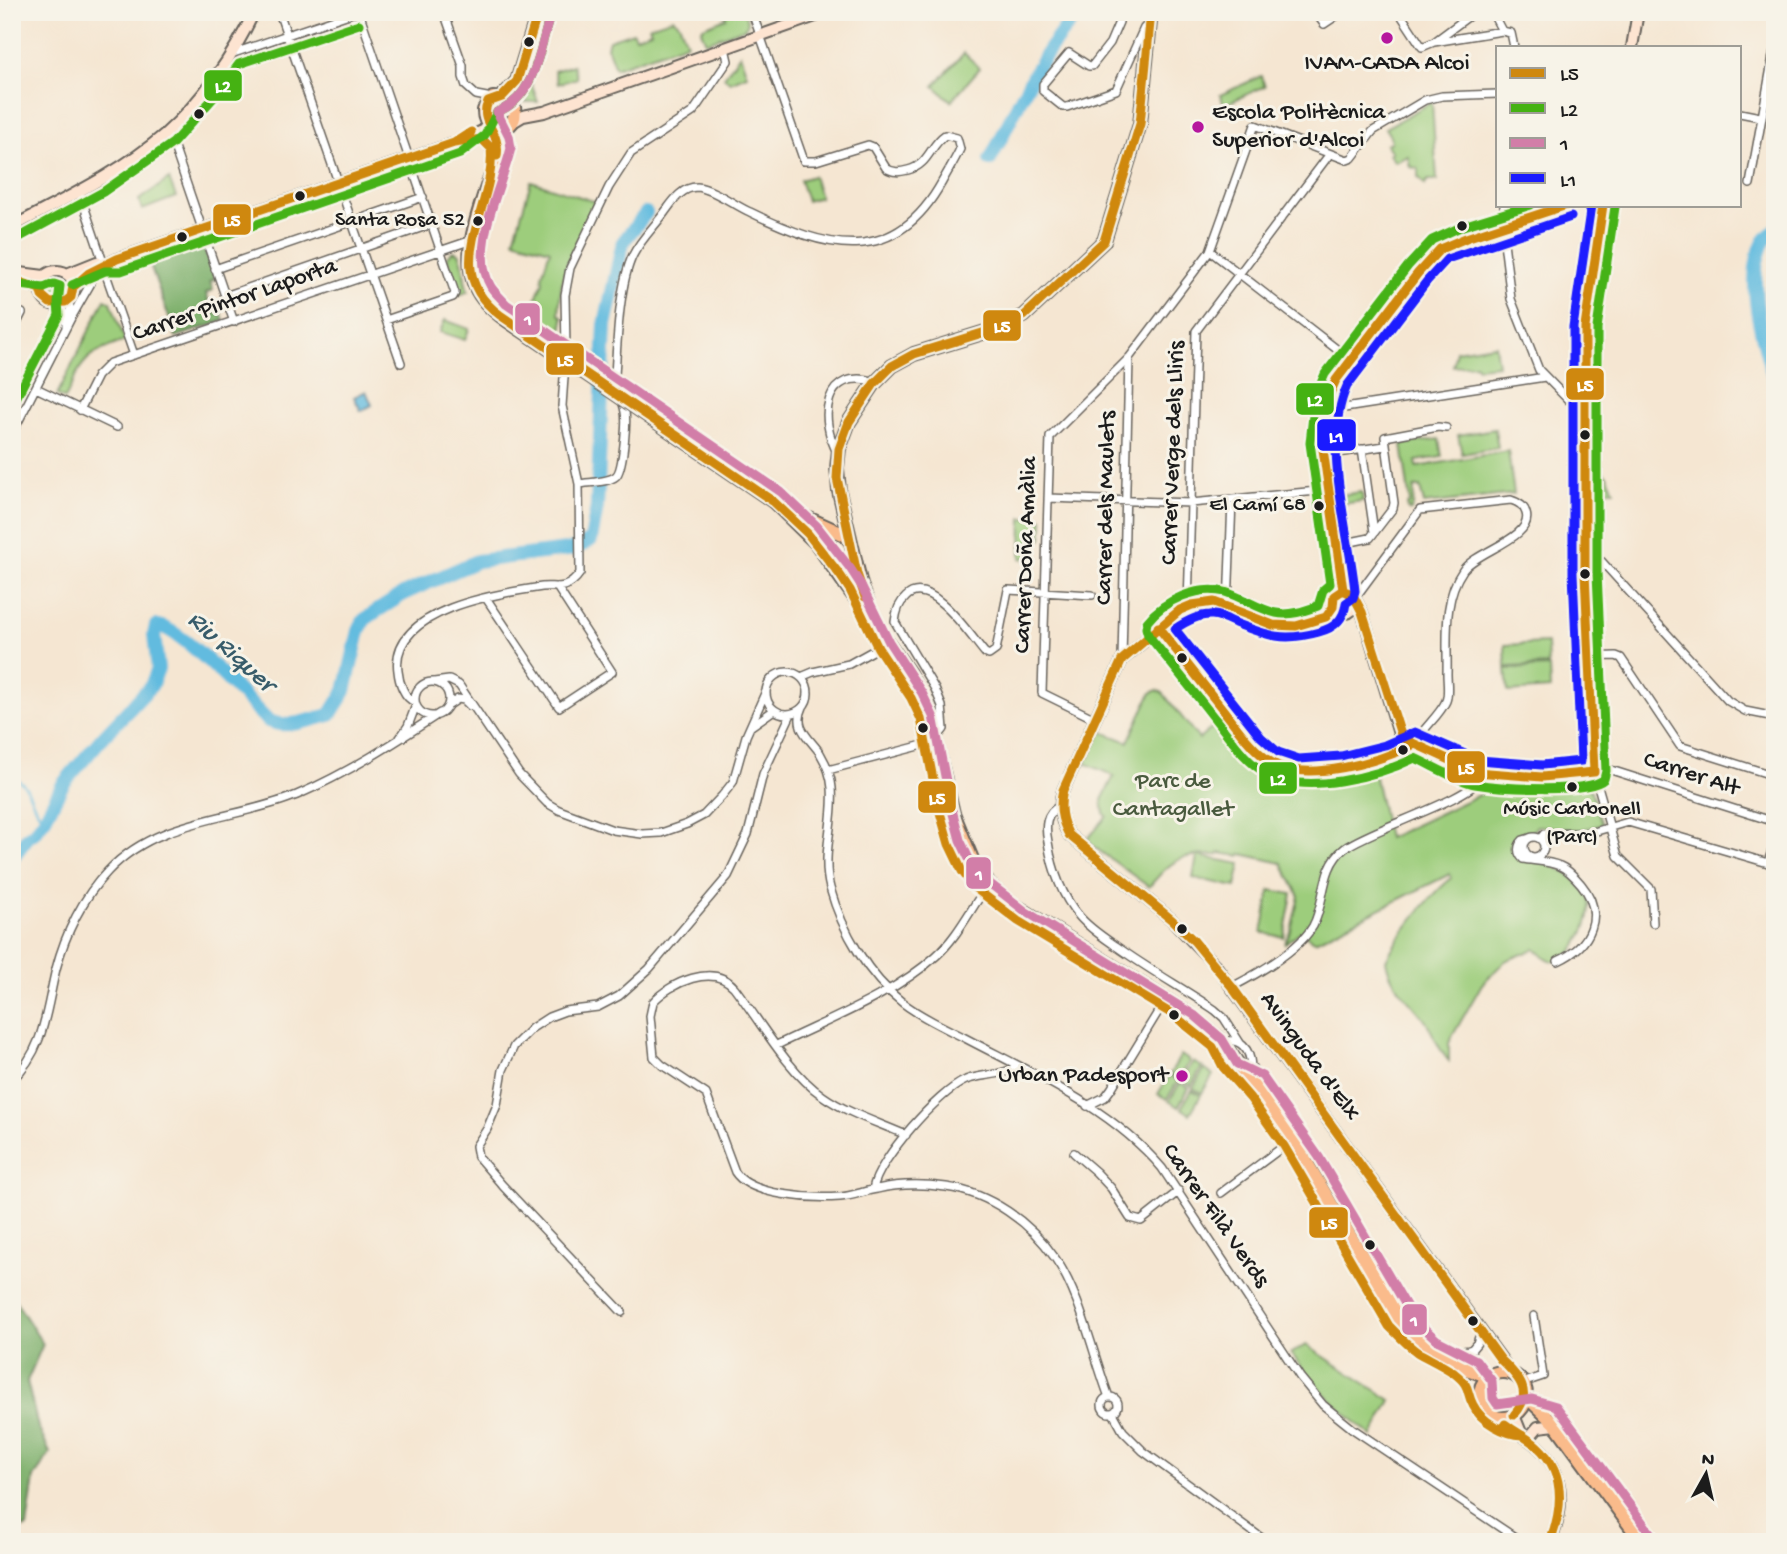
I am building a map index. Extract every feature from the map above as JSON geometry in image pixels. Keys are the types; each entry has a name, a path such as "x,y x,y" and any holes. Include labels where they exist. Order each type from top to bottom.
{"main road":[{"path":"538,12 518,79 502,100 485,105 483,114 498,138 499,147 472,240 469,267 479,293 490,307 526,333 774,502 846,537"},
{"path":"879,629 857,574 846,537 839,491 838,454 849,422 876,382 892,366 914,354 1000,327 1024,316 1104,241 1138,134 1151,12"},
{"path":"491,175 498,165 515,111 502,100"},
{"path":"492,127 503,129 512,123"},
{"path":"774,502 825,553 922,695 932,741 958,831 974,864 989,884 1027,914 1190,1014 1213,1031 1222,1048 1248,1075 1308,1163 1392,1310 1414,1338 1430,1350 1467,1368 1497,1370 1520,1384 1552,1420 1642,1542"},
{"path":"825,553 824,543 827,537 835,533 846,537"},
{"path":"840,575 852,580 857,574"},
{"path":"1467,1368 1481,1387 1481,1402 1489,1414 1505,1418 1533,1411 1552,1420"},
{"path":"1481,1387 1497,1370"},
{"path":"1516,1414 1523,1406 1520,1384"}],"street":[{"path":"12,227 79,191 165,134 207,88 231,54 254,12"},
{"path":"278,12 401,363"},
{"path":"231,54 357,12 410,158 455,295 386,320"},
{"path":"444,12 463,66 463,77 476,95 502,100 530,110 553,107"},
{"path":"579,484 612,479 620,471 626,422 615,376 630,261 679,195 696,187 707,189 766,220 812,239 844,245 874,243 900,230 923,211 958,153 960,144 954,136 945,135 940,138 922,165 899,172 886,168 873,147 864,144 816,162 804,161 752,12"},
{"path":"512,123 523,116 544,112 827,12"},
{"path":"1315,12 1324,24 1342,12"},
{"path":"1399,12 1422,47 1502,31 1511,33 1514,46"},
{"path":"1492,12 1500,22 1502,31"},
{"path":"1632,46 1638,12"},
{"path":"1434,43 1467,14"},
{"path":"1119,22 1110,43 1092,66 1069,54 1043,84 1043,91 1063,107 1067,107 1116,90 1144,28 1150,34"},
{"path":"1750,184 1775,45"},
{"path":"434,682 446,690 449,699 443,711 432,716 424,714 409,700 397,670 399,654 411,634 448,609 486,598 567,585 575,580 581,568 579,484 562,405 566,349 565,295 570,268 609,187 631,153 691,114 728,61 725,48"},
{"path":"1329,155 1350,159 1373,131 1431,98 1496,94"},
{"path":"1742,113 1760,117"},
{"path":"454,143 476,127 483,114"},
{"name":"Carrer Doña Amàlia","path":"1095,719 1042,693 1050,437 1129,358 1210,251 1255,125 1329,155"},
{"path":"12,272 44,276 54,271 67,274 117,259 454,143 492,127"},
{"path":"165,134 172,141 234,322"},
{"path":"454,143 478,138 488,142 493,152 491,175"},
{"name":"Carrer Verge dels Lliris","path":"1188,606 1196,331 1329,155"},
{"path":"79,191 134,355"},
{"path":"215,269 423,197"},
{"path":"1504,206 1503,228 1511,299 1536,362 1545,377 1584,416"},
{"path":"1343,590 1322,429 1333,386 1436,252 1458,241 1564,206"},
{"path":"1603,206 1585,327 1585,552 1594,772 1618,856 1651,889 1653,923"},
{"path":"225,296 432,224"},
{"name":"Carrer Pintor Laporta","path":"80,410 100,372 110,363 472,240"},
{"path":"1210,251 1352,361"},
{"path":"66,328 65,301 74,287 103,263"},
{"path":"67,274 74,287"},
{"path":"40,289 44,276"},
{"path":"12,279 40,289 47,301 65,301"},
{"path":"12,434 91,283"},
{"path":"65,301 71,318"},
{"path":"12,333 22,313"},
{"name":"Carrer dels Maulets","path":"1122,660 1129,358"},
{"path":"1325,411 1545,377"},
{"path":"838,454 831,442 827,420 830,397 838,386 846,382 876,382"},
{"path":"36,388 117,427"},
{"path":"1336,545 1365,541 1394,503 1384,440 1388,435 1446,428"},
{"path":"1324,455 1385,446"},
{"path":"1363,449 1374,532"},
{"path":"1048,498 1191,503 1328,490"},
{"path":"1228,607 1233,500"},
{"path":"1158,628 1252,747 1272,763 1289,769 1315,771 1356,766 1396,754 1415,744 1447,699 1447,622 1451,597 1460,573 1475,558 1519,533 1526,522 1525,510 1511,500 1420,510 1355,601 1353,609 1346,614 1339,613 1333,607"},
{"path":"1585,552 1595,554 1728,701 1745,711 1775,717"},
{"path":"486,598 559,707 612,672 557,587"},
{"path":"850,590 878,648 903,684 932,741 936,796 949,844 962,871 981,895 1036,932 1161,1007 1213,1047 1222,1048 1240,1042"},
{"path":"828,770 932,741 944,729 939,698 895,622 897,610 911,593 917,591 934,595 989,655 996,650 1007,590 1092,595"},
{"path":"1343,590 1350,593 1363,616 1399,734 1396,754"},
{"path":"1248,1075 1249,1055 1224,1018 1093,930 1074,910 1057,875 1046,835 1048,815 1052,809 1060,806 1063,790 1122,660 1158,628 1188,606 1208,602 1273,625 1287,627 1328,615 1333,607 1334,596 1343,590"},
{"path":"397,741 408,726 415,694 419,688 426,683 449,680 456,682 519,774 547,803 613,830 651,834 679,828 696,820 714,806 733,782 749,728 771,679 789,672 802,677 849,664 878,648"},
{"path":"1589,657 1621,658 1680,746 1775,776"},
{"path":"766,691 769,705 774,710 792,714 803,708 808,692 802,677"},
{"path":"401,684 419,688"},
{"path":"12,1080 28,1063 41,1038 57,965 77,916 98,883 116,863 158,835 295,795 340,774 397,741 458,699 464,700 476,711"},
{"name":"Carrer Filà Verds","path":"803,708 799,718 800,729 822,756 828,770 832,794 826,857 830,888 838,914 860,956 888,990 914,1011 1087,1106 1123,1129 1144,1147 1179,1191 1300,1377 1323,1405 1353,1429 1520,1541"},
{"path":"749,728 774,710"},
{"path":"622,1312 503,1186 478,1157 476,1146 487,1129 496,1105 503,1070 514,1046 532,1028 549,1017 573,1009 598,1007 619,996 649,969 724,883 748,834 763,774 792,714"},
{"path":"1399,734 1404,740 1415,744"},
{"name":"Carrer Alt","path":"1415,744 1470,770 1485,774 1542,777 1611,770 1775,822"},
{"path":"1232,987 1258,972 1304,938 1316,918 1326,880 1339,853 1358,840 1431,808 1479,783 1485,774"},
{"name":"Avinguda d'Elx","path":"1060,806 1062,822 1069,835 1172,920 1194,941 1232,987 1481,1331 1497,1370"},
{"path":"1540,839 1544,834 1590,833 1628,822 1768,863 1775,841"},
{"path":"1530,838 1525,842 1524,849 1533,857 1540,855 1544,849 1540,839"},
{"path":"1540,839 1523,840 1519,846 1523,859 1563,867 1576,878 1592,901 1595,914 1583,945 1558,961"},
{"path":"777,1045 888,990 914,974 938,954 981,895"},
{"path":"906,1135 825,1097 795,1071 734,987 723,978 708,975 691,978 657,998 651,1006 654,1057 706,1094 734,1171 751,1186 774,1192 843,1197 873,1189 926,1185 960,1190 994,1203 1028,1227 1055,1258 1068,1281 1109,1397 1104,1400 1102,1407 1105,1412 1113,1413 1123,1431 1143,1451 1267,1542"},
{"path":"1087,1106 1105,1097 1111,1089 1161,1007"},
{"path":"1222,1048 1223,1068 1250,1098 1284,1146 1370,1296 1398,1335 1414,1350 1454,1373 1464,1382 1469,1388 1473,1405 1486,1420 1510,1434 1527,1438"},
{"path":"873,1189 877,1175 934,1102 952,1087 972,1078 1017,1066"},
{"path":"1230,1074 1248,1075 1269,1087 1314,1152 1394,1293 1413,1321 1427,1333 1458,1350 1467,1351 1475,1346 1481,1331"},
{"name":"Carrer Filà Verds","path":"1221,1193 1284,1146"},
{"path":"1074,1153 1096,1171 1111,1188 1130,1218 1136,1222 1141,1221 1179,1191"},
{"path":"1520,1384 1543,1376 1534,1316"},
{"path":"1398,1335 1414,1338 1413,1321"},
{"path":"1516,1414 1527,1438"},
{"path":"1496,1417 1527,1438 1550,1460 1559,1481 1560,1503 1550,1540"},
{"path":"1527,1438 1538,1427 1552,1420"}],"green space":[{"path":"725,12 744,12 748,23 745,28 706,42 701,31 703,27 726,18"},
{"path":"673,18 679,23 687,43 615,68 607,47 609,40 633,32 635,37 651,31 649,26"},
{"path":"964,53 980,68 951,101 934,86"},
{"path":"740,54 747,75 730,82 724,77"},
{"path":"573,65 577,78 558,84 554,71"},
{"path":"528,75 538,102 524,102 517,95"},
{"path":"1261,76 1265,86 1224,105 1220,95"},
{"path":"1432,102 1437,180 1428,180 1425,185 1418,177 1418,168 1410,167 1408,156 1395,162 1389,154 1392,152 1386,144 1391,142 1385,128"},
{"path":"813,176 820,197 807,201 800,180"},
{"path":"169,179 176,197 142,210 139,200"},
{"path":"531,181 596,202 563,276 559,314 563,317 562,346 521,318 529,316 533,307 543,283 542,275 550,250 514,240"},
{"path":"202,243 215,280 210,281 213,290 206,293 213,314 221,312 224,321 176,337 148,259"},
{"path":"453,251 461,257 468,291 460,295 447,257"},
{"path":"56,278 63,281 66,288 63,295 56,298 49,295 46,288 49,281"},
{"path":"105,299 111,302 125,341 92,355 76,375 65,399 57,395"},
{"path":"445,320 469,329 465,340 440,332"},
{"path":"1495,345 1498,365 1453,366 1456,351"},
{"path":"15,376 27,382 12,406 12,382"},
{"path":"1495,429 1498,448 1462,454 1458,435"},
{"path":"1439,439 1442,457 1416,461 1417,467 1508,451 1514,494 1424,504 1420,487 1414,488 1413,506 1411,511 1408,510 1407,504 1410,503 1402,444"},
{"path":"1597,466 1608,477 1614,490 1590,490 1590,467"},
{"path":"1362,492 1363,501 1341,504 1340,495"},
{"path":"1022,518 1043,519 1042,539 1030,539 1029,559 1021,558"},
{"path":"1547,643 1548,665 1506,667 1505,645"},
{"path":"1549,667 1550,689 1508,692 1506,669"},
{"name":"Parc de Cantagallet","path":"1157,690 1163,693 1199,739 1222,720 1253,759 1280,775 1295,779 1327,780 1374,773 1388,838 1506,782 1590,788 1602,825 1580,830 1537,826 1521,844 1522,854 1562,870 1576,880 1588,897 1589,914 1582,936 1569,955 1561,960 1553,961 1535,949 1505,961 1482,984 1453,1035 1449,1043 1449,1061 1424,1019 1396,985 1386,960 1423,906 1451,878 1450,874 1315,941 1300,932 1284,944 1291,930 1299,896 1282,863 1241,854 1219,853 1185,857 1171,864 1149,887 1086,841 1107,816 1102,800 1114,776 1085,763 1100,731 1128,742 1151,693"},
{"path":"1197,856 1241,864 1236,887 1193,878"},
{"path":"1270,890 1292,894 1284,937 1262,933"},
{"path":"1181,1055 1190,1061 1179,1079 1170,1074"},
{"path":"1193,1062 1202,1067 1191,1086 1182,1080"},
{"path":"1204,1069 1213,1075 1202,1093 1193,1088"},
{"path":"1169,1075 1178,1081 1167,1099 1158,1094"},
{"path":"1180,1083 1189,1088 1178,1107 1169,1101"},
{"path":"1192,1090 1201,1095 1190,1114 1181,1108"},
{"path":"12,1286 15,1300 43,1344 27,1381 38,1427 50,1453 34,1478 27,1527 12,1529"},
{"path":"1306,1345 1391,1400 1372,1436 1328,1398 1291,1353"}],"water":[{"path":"366,391 372,405 361,411 354,397"}],"waterway":[{"name":"Riu Riquer","path":"990,160 1040,63 1081,12"},
{"name":"Riu Riquer","path":"12,858 44,820 63,784 151,686 158,669 154,635 156,626 167,629 197,651 268,721 299,723 330,715 345,691 364,620 405,593 477,561 575,549 591,540 597,507 605,325 623,242 646,213"},
{"path":"1775,230 1764,242 1755,274 1758,312 1775,382"},
{"path":"12,778 24,785 44,820"}],"transit line":[{"name":"L5","path":"502,97 517,81 538,12"},
{"name":"L5","path":"865,597 857,574 837,478 839,449 849,422 874,384 892,366 914,354 992,330 1024,316 1104,241 1140,124 1151,12"},
{"name":"L2","path":"72,285 105,271 121,271 460,154 485,135 497,112 520,96 528,84 550,16"},
{"name":"1","path":"550,16 528,84 520,96 497,112 509,136 511,148 485,237 485,272 491,287 506,304 781,492 817,526 861,585 889,642 922,693 933,716 951,806 960,840 972,865 984,879 1025,911 1194,1015 1222,1039 1237,1064 1262,1076 1319,1157 1414,1319 1437,1340 1476,1360 1492,1381 1493,1398 1497,1404 1532,1399 1556,1406 1652,1535"},
{"name":"L2","path":"18,238 103,192 173,143 216,95 239,64 359,24"},
{"name":"L5","path":"497,156 496,139 486,110 488,102 502,97"},
{"name":"L5","path":"12,279 40,289 42,296 50,303 65,302 71,297 73,287 89,273 117,259 454,143 471,132"},
{"name":"L5","path":"454,143 482,139 491,148 486,193 471,257 472,278 481,297 500,315 774,502 808,534 850,590 878,648 911,698 921,719 939,809 949,844 962,871 975,888 1018,921 1172,1014 1213,1047 1223,1067 1250,1098 1284,1146 1389,1326 1417,1352 1460,1378 1466,1385 1477,1411 1488,1422 1501,1430 1522,1435"},
{"name":"L2","path":"1528,206 1463,226 1432,240 1408,266 1325,374 1315,397 1310,443 1330,584 1323,590 1318,606 1281,614 1225,592 1204,591 1172,601 1147,622 1148,635 1238,748 1266,773 1282,780 1300,783 1341,781 1362,777 1415,758 1461,780 1487,786 1581,787 1604,779 1606,771 1597,573 1597,328 1615,207"},
{"name":"L5","path":"1343,590 1322,442 1327,400 1336,380 1418,273 1440,249 1564,206"},
{"name":"L1","path":"1571,217 1447,259 1427,281 1347,386 1336,433 1337,460 1355,591 1337,622 1319,632 1296,637 1267,634 1210,615 1187,621 1175,629 1261,737 1278,752 1299,759 1341,756 1385,745 1415,732 1479,760 1542,765 1581,761 1573,573 1573,327 1591,206"},
{"name":"L5","path":"1343,590 1353,595 1362,612 1402,738 1476,772 1542,777 1594,772 1585,573 1585,327 1603,206"},
{"name":"L2","path":"12,284 44,288 54,284 60,286 59,315 12,406"},
{"name":"L5","path":"1343,590 1334,596 1333,607 1326,617 1296,626 1273,625 1214,602 1192,605 1180,610 1122,660 1063,790 1063,819 1069,835 1172,920 1194,941 1232,987 1501,1360 1518,1379 1522,1386 1523,1400 1514,1415"},
{"name":"L5","path":"1158,627 1246,739 1271,762 1303,771 1343,768 1383,757 1415,744"},
{"name":"L5","path":"1505,1424 1537,1446 1553,1467 1559,1504 1550,1542"}],"place":[{"name":"IVAM-CADA Alcoi","path":"1387,38"},
{"name":"Escola Politècnica Superior d'Alcoi","path":"1198,127"},
{"name":"Santa Rosa 52","path":"478,221"},
{"name":"El Camí 68","path":"1319,506"},
{"name":"Músic Carbonell (Parc)","path":"1572,787"},
{"name":"Urban Padesport","path":"1182,1076"}]}
